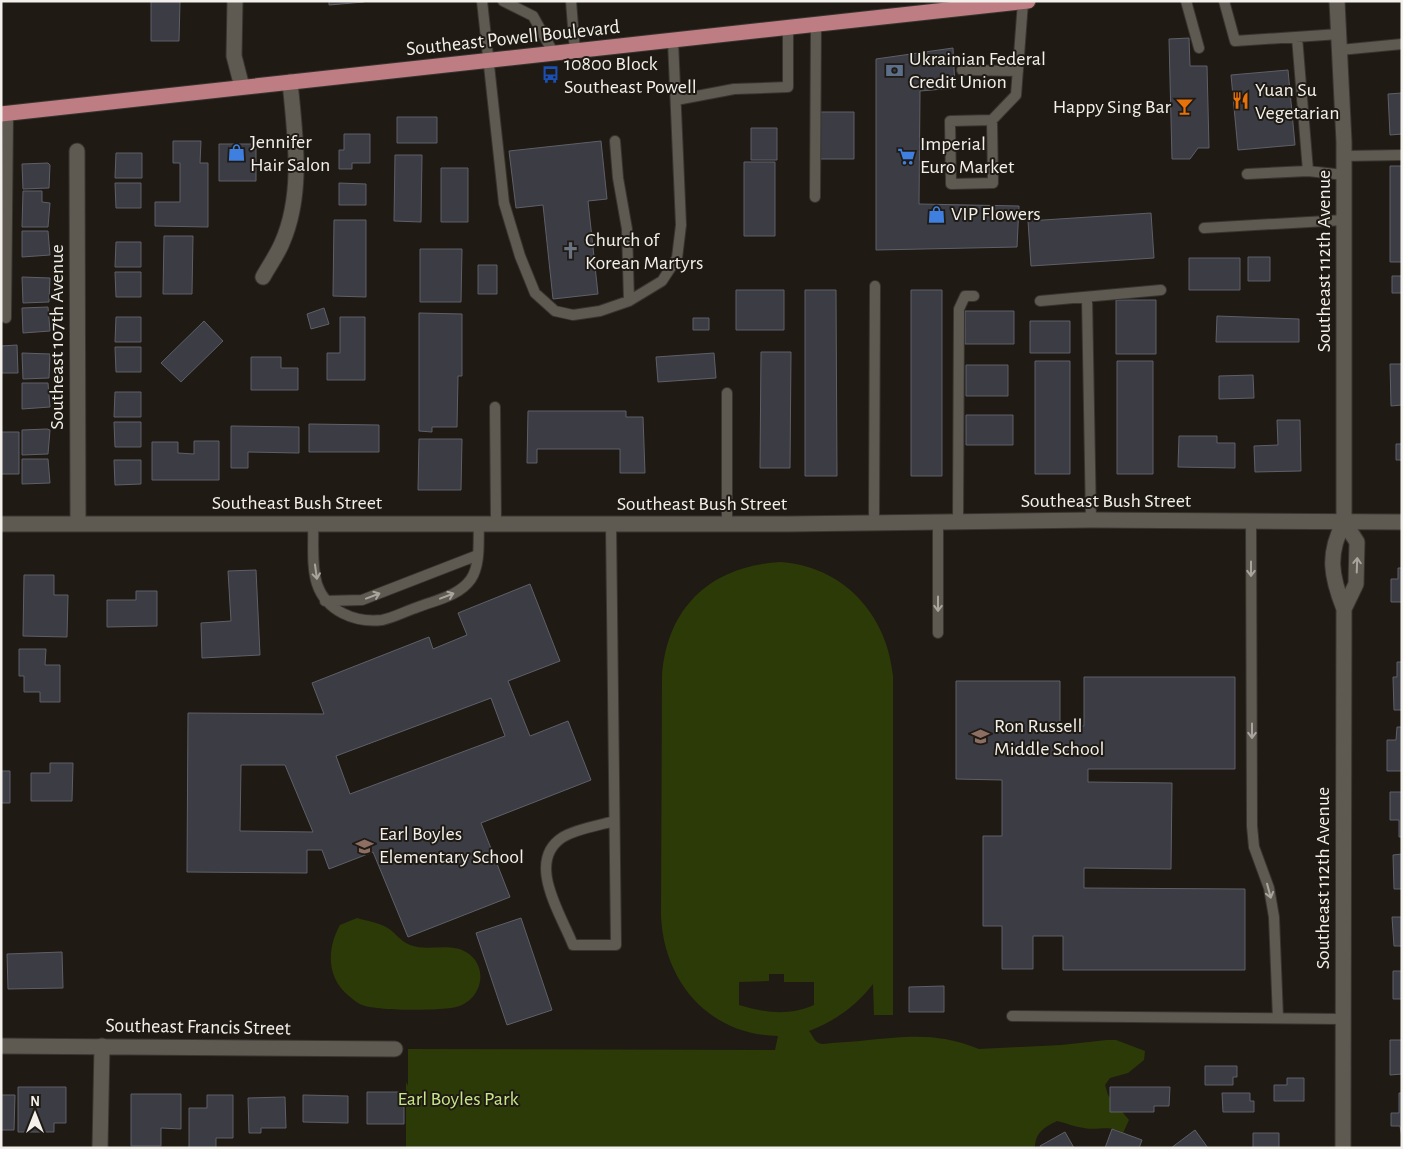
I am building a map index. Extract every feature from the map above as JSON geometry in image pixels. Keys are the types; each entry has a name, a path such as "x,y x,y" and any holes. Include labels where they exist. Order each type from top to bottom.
{"main road":[{"name":"Southeast Powell Boulevard","path":"4,114 1028,1"}],"street":[{"path":"235,1 234,56 242,88"},
{"name":"Southeast 112th Avenue","path":"1337,1 1344,156 1344,522 1333,542 1333,582 1344,609 1343,1148"},
{"path":"263,277 282,242 292,210 297,171 290,82"},
{"name":"Southeast 107th Avenue","path":"77,151 78,524"},
{"name":"Southeast Bush Street","path":"1,524 874,524 1091,520 1402,522"},
{"name":"Southeast 112th Avenue","path":"1344,522 1357,542 1356,584 1344,609"},
{"name":"Southeast Francis Street","path":"1,1046 395,1049"},
{"path":"100,1148 102,1046"}],"lane":[{"path":"482,1 504,203 520,256 535,293 556,311 573,315 600,311 629,301 662,282 677,258 681,224 673,41"},
{"path":"503,1 533,16 554,54"},
{"path":"571,1 575,52"},
{"path":"1186,1 1199,48"},
{"path":"1224,1 1235,41 1339,34"},
{"path":"992,120 950,120 951,184 993,183 992,120 1016,95 1023,2"},
{"path":"815,197 816,25"},
{"path":"676,100 734,89 788,88 788,28"},
{"path":"1297,37 1308,171"},
{"path":"1340,50 1402,44"},
{"path":"962,70 1018,71"},
{"path":"4,114 6,318"},
{"path":"615,141 618,178 627,229 629,301"},
{"path":"1344,156 1402,155"},
{"path":"1247,174 1308,171 1344,175"},
{"path":"1204,228 1344,220"},
{"path":"874,524 875,286"},
{"path":"1040,301 1161,290"},
{"path":"958,522 959,309 965,296 974,296"},
{"path":"1087,297 1091,520"},
{"path":"727,393 727,524"},
{"path":"494,407 496,523"},
{"path":"1251,520 1252,826 1254,847 1269,888 1274,917 1278,1018"},
{"path":"313,523 317,584 326,601 340,613 360,619 382,620 461,590 472,578 478,555 479,523"},
{"path":"938,523 938,633"},
{"path":"611,524 616,945 573,945 545,876 544,863 549,852 564,837 614,821"},
{"path":"326,601 362,600 478,555"},
{"path":"1012,1016 1343,1019"}],"green space":[{"name":"Earl Boyles Park","path":"780,562 803,566 823,573 842,583 858,597 882,633 889,653 893,676 893,1015 874,1015 873,984 844,1012 828,1023 809,1031 816,1041 823,1044 899,1037 925,1037 951,1040 979,1049 1116,1040 1145,1051 1144,1060 1128,1073 1110,1078 1105,1085 1108,1095 1129,1120 1123,1133 1108,1128 1089,1129 1077,1127 1057,1121 1041,1131 1035,1143 1035,1148 406,1148 408,1049 775,1050 778,1036 753,1033 731,1026 711,1015 695,1000 681,983 671,962 664,940 661,916 662,678 665,653 672,631 696,595 713,582 733,572 755,565","holes":["769,974 784,974 784,982 814,982 814,1005 786,1012 758,1010 739,1005 739,982 769,981"]},
{"path":"357,918 386,927 410,945 424,948 446,947 466,952 474,958 478,966 480,982 477,991 465,1003 447,1008 423,1010 394,1009 370,1007 358,1003 341,989 336,981 331,962 333,943 340,925"}],"building":[{"path":"151,1 180,1 179,41 151,41"},
{"path":"329,1 364,1 364,2 329,5"},
{"path":"1189,38 1190,66 1207,66 1209,148 1198,148 1190,159 1172,159 1169,39"},
{"path":"953,48 955,88 920,91 919,204 1019,206 1017,247 876,250 876,59"},
{"path":"1288,70 1295,145 1238,150 1231,75"},
{"path":"1402,93 1402,134 1390,135 1388,94"},
{"path":"819,112 854,112 854,159 819,159"},
{"path":"397,117 437,117 437,143 397,143"},
{"path":"751,128 777,128 777,160 751,160"},
{"path":"344,134 370,134 370,163 352,163 352,169 339,169 339,150 344,150"},
{"path":"173,141 201,141 200,163 208,163 208,227 155,226 155,202 180,202 180,163 173,163"},
{"name":"Church of Korean Martyrs","path":"601,141 607,199 588,201 598,294 553,299 543,205 516,208 509,151"},
{"path":"219,144 256,144 256,181 219,181"},
{"path":"116,153 142,153 142,178 115,178"},
{"path":"395,155 422,155 421,222 394,221"},
{"path":"744,162 775,162 775,236 744,236"},
{"path":"48,163 50,165 49,188 23,189 22,164"},
{"path":"1390,166 1402,166 1402,262 1390,262"},
{"path":"441,168 468,168 468,222 441,222"},
{"path":"115,183 141,183 141,208 116,208"},
{"path":"339,183 366,184 366,205 339,205"},
{"path":"23,191 42,191 42,202 50,203 48,227 22,227"},
{"path":"1151,213 1154,258 1031,266 1028,221"},
{"path":"334,220 366,220 366,297 333,296"},
{"path":"22,231 48,231 50,255 22,257"},
{"path":"164,236 193,236 192,294 163,294"},
{"path":"116,242 141,242 141,267 115,267"},
{"path":"420,249 462,249 461,302 420,302"},
{"path":"1248,257 1270,257 1270,281 1248,281"},
{"path":"1189,258 1240,258 1240,290 1189,290"},
{"path":"478,265 497,265 497,294 478,294"},
{"path":"115,272 141,272 141,297 116,297"},
{"path":"1392,276 1402,276 1402,293 1392,293"},
{"path":"22,277 50,278 49,302 23,303"},
{"path":"736,290 784,290 784,330 736,330"},
{"path":"805,290 836,290 837,476 805,476"},
{"path":"911,290 942,290 942,476 911,476"},
{"path":"1116,300 1156,300 1156,354 1116,354"},
{"path":"48,307 50,331 23,333 22,308"},
{"path":"324,308 329,324 311,329 307,314"},
{"path":"965,311 1014,311 1014,344 965,344"},
{"path":"419,313 462,314 462,376 458,376 457,427 432,427 432,432 419,431"},
{"path":"1217,316 1299,319 1299,342 1216,342"},
{"path":"116,317 141,317 141,342 115,342"},
{"path":"340,317 365,317 365,380 327,380 327,353 340,353"},
{"path":"693,318 709,318 709,330 693,330"},
{"path":"204,321 223,341 181,382 161,363"},
{"path":"1030,321 1070,321 1070,353 1030,353"},
{"path":"17,345 18,373 1,373 1,346"},
{"path":"115,347 141,347 141,372 116,372"},
{"path":"761,352 791,352 790,468 760,468"},
{"path":"22,353 50,354 49,378 23,379"},
{"path":"714,353 716,378 658,382 656,357"},
{"path":"251,357 281,357 281,368 298,368 298,390 251,390"},
{"path":"1035,361 1070,361 1070,474 1035,474"},
{"path":"1117,361 1153,361 1153,474 1117,474"},
{"path":"1390,364 1402,364 1402,405 1391,406"},
{"path":"966,365 1008,365 1008,396 966,396"},
{"path":"1253,375 1254,398 1219,399 1219,376"},
{"path":"22,383 48,383 50,407 22,409"},
{"path":"115,392 141,392 141,417 114,417"},
{"path":"528,411 626,411 626,417 643,417 645,473 620,473 620,449 537,449 537,463 527,463"},
{"path":"966,415 1013,415 1013,445 966,445"},
{"path":"1277,420 1300,420 1301,471 1255,472 1254,446 1278,445"},
{"path":"114,422 141,422 141,447 115,447"},
{"path":"309,424 379,425 379,452 309,452"},
{"path":"231,426 299,427 299,453 248,452 248,468 231,468"},
{"path":"22,430 50,430 48,454 22,455"},
{"path":"1,432 19,432 19,474 1,474"},
{"path":"1179,436 1217,436 1217,443 1235,443 1235,468 1178,467"},
{"path":"419,439 462,439 461,490 418,490"},
{"path":"194,441 219,441 219,480 152,480 152,442 178,442 178,453 194,454"},
{"path":"1396,444 1402,444 1402,460 1396,460"},
{"path":"22,459 48,459 50,483 22,484"},
{"path":"114,460 141,460 141,484 115,485"},
{"path":"1398,568 1402,568 1402,602 1391,602 1391,579 1398,579"},
{"path":"256,570 260,655 202,658 201,623 231,621 228,571"},
{"path":"24,575 54,575 54,595 68,595 67,637 23,636"},
{"path":"530,584 560,661 508,681 530,736 568,721 591,780 481,823 510,897 408,937 373,852 329,869 322,850 307,850 307,873 187,872 188,713 324,714 312,683 429,637 433,649 467,635 458,613","holes":["491,698 505,736 350,794 336,756","241,765 285,765 313,832 240,831"]},
{"path":"136,591 157,591 157,626 107,627 107,600 136,600"},
{"path":"19,649 46,649 45,665 60,665 60,702 40,702 40,692 24,692 24,676 19,676"},
{"path":"1397,662 1402,662 1402,710 1394,710 1393,677 1397,677"},
{"path":"1084,677 1235,677 1235,769 1088,769 1088,782 1172,783 1171,869 1084,868 1084,888 1245,889 1245,970 1063,970 1063,936 1033,936 1033,969 1002,969 1002,926 983,926 983,836 1002,836 1002,780 956,779 956,681 1060,681 1060,726 1084,726"},
{"path":"1397,727 1402,727 1402,771 1387,771 1387,740 1396,740"},
{"path":"50,763 73,763 72,801 31,801 31,773 50,773"},
{"path":"1,771 10,771 10,803 1,803"},
{"path":"1390,792 1402,792 1402,837 1399,837 1399,820 1390,820"},
{"path":"1402,854 1402,889 1394,889 1393,855"},
{"path":"1392,917 1402,917 1402,946 1394,946"},
{"path":"521,918 552,1010 507,1025 476,933"},
{"path":"62,952 63,988 8,989 7,954"},
{"path":"1393,971 1402,971 1402,999 1393,999"},
{"path":"944,986 944,1012 909,1012 909,987"},
{"path":"1390,1040 1402,1040 1402,1074 1390,1075"},
{"path":"1205,1066 1237,1066 1237,1077 1233,1077 1233,1085 1205,1085"},
{"path":"1287,1078 1304,1078 1304,1101 1274,1101 1274,1085 1287,1085"},
{"path":"18,1087 66,1087 66,1123 54,1123 54,1132 18,1132"},
{"path":"1110,1087 1170,1087 1169,1106 1154,1106 1154,1112 1110,1112"},
{"path":"367,1092 404,1092 404,1124 367,1124"},
{"path":"1222,1093 1250,1093 1250,1101 1254,1101 1254,1112 1223,1112"},
{"path":"1399,1093 1402,1093 1402,1138 1400,1126 1391,1126 1391,1113 1399,1113"},
{"path":"131,1094 181,1094 181,1129 161,1128 161,1146 131,1146"},
{"path":"1,1095 15,1095 14,1130 1,1130"},
{"path":"207,1095 233,1095 233,1138 216,1138 216,1148 189,1148 189,1108 207,1108"},
{"path":"303,1095 348,1096 348,1123 303,1122"},
{"path":"285,1097 286,1128 261,1128 261,1133 249,1133 248,1098"},
{"path":"1112,1129 1142,1140 1139,1148 1105,1148"},
{"path":"1195,1130 1208,1148 1171,1148"},
{"path":"1065,1132 1074,1148 1041,1148 1040,1146"},
{"path":"1253,1133 1279,1133 1279,1148 1253,1148"}],"place":[{"name":"Ukrainian Federal Credit Union","path":"895,71"},
{"name":"10800 Block Southeast Powell","path":"550,75"},
{"name":"Yuan Su Vegetarian","path":"1241,101"},
{"name":"Happy Sing Bar","path":"1185,107"},
{"name":"Jennifer Hair Salon","path":"236,153"},
{"name":"Imperial Euro Market","path":"906,156"},
{"name":"VIP Flowers","path":"937,214"},
{"name":"Church of Korean Martyrs","path":"571,251"},
{"name":"Ron Russell Middle School","path":"980,737"},
{"name":"Earl Boyles Elementary School","path":"365,846"}]}
